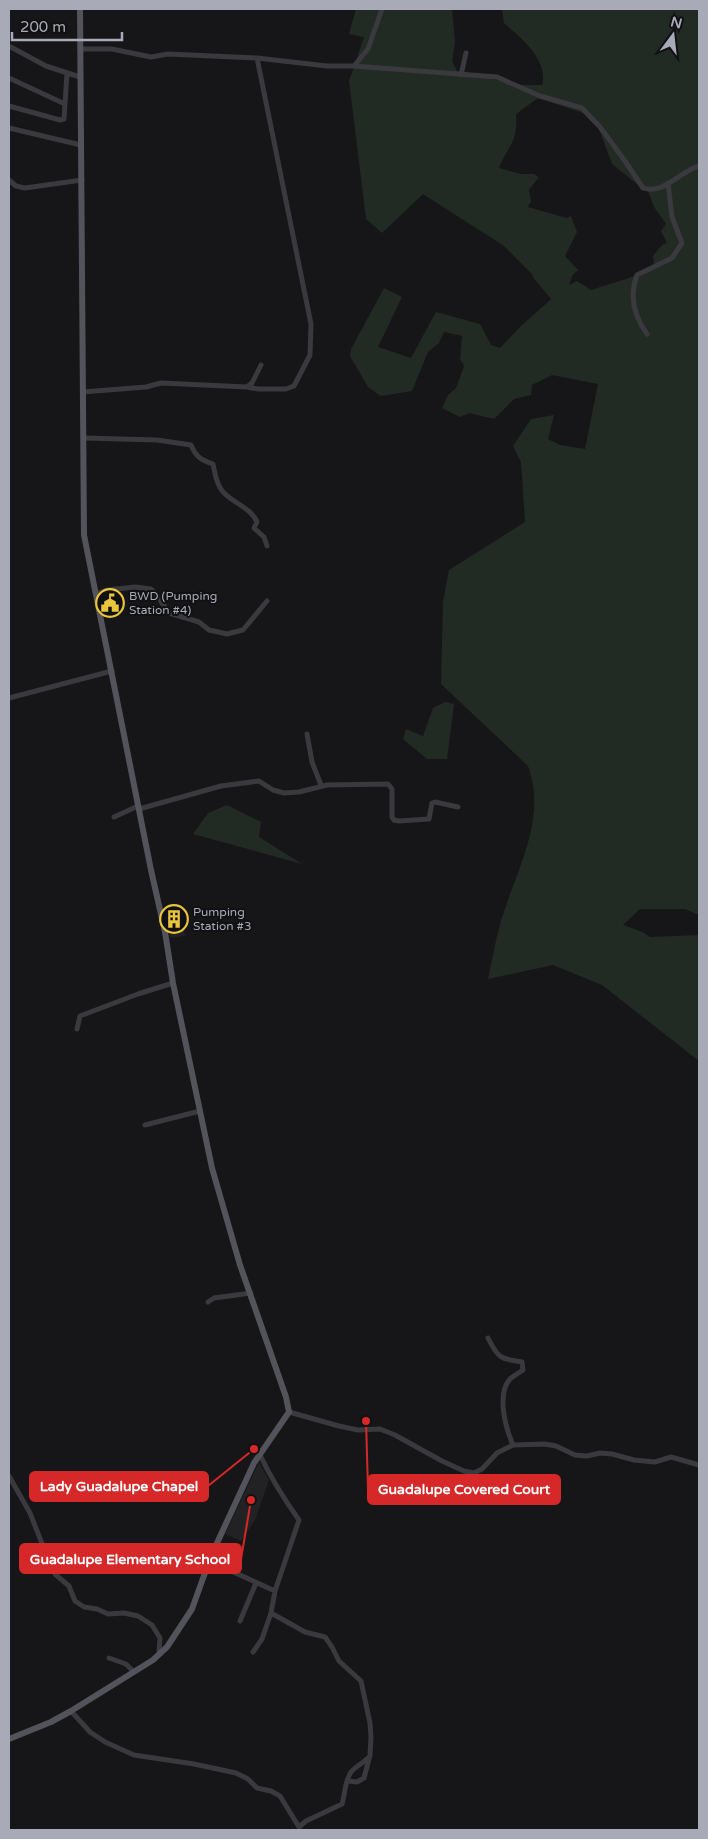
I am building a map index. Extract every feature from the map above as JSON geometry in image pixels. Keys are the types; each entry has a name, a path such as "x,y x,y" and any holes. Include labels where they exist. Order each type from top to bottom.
{"main road":[{"path":"9,1739 51,1722 71,1711 160,1654 172,1641 188,1616 198,1595 209,1561 226,1522 260,1455 289,1412 286,1397 240,1265 220,1197 200,1112 84,535 80,9"}],"street":[{"path":"354,66 368,49 382,9"},
{"path":"9,46 46,66 80,77"},
{"path":"80,49 112,49 151,57 168,54 257,58 327,66 354,66 497,78 540,96 582,108 600,127 642,188 648,190 663,187 688,170 699,166"},
{"path":"461,75 466,53"},
{"path":"82,392 146,387 168,383 286,389 297,381 308,361 311,324 257,58"},
{"path":"9,106 62,121 64,119 67,73"},
{"path":"9,78 64,104"},
{"path":"9,128 81,145"},
{"path":"9,180 16,186 25,188 82,180"},
{"path":"647,334 636,315 633,302 633,285 637,275 672,258 682,243 672,217 668,184"},
{"path":"247,387 260,371 261,365"},
{"path":"84,438 157,440 191,445 195,456 213,464 216,478 224,493 254,516 257,522 254,528 264,537 267,546"},
{"path":"96,594 107,590 134,587 151,589 169,613 199,622 209,630 227,634 243,630 267,601"},
{"path":"9,698 112,671"},
{"path":"308,734 312,762 321,786"},
{"path":"114,817 138,807 221,786 259,782 273,790 284,793 299,792 321,786 388,784 392,789 392,817 394,820 399,821 428,819 432,803 435,802 458,807"},
{"path":"77,1029 80,1016 173,983"},
{"path":"145,1125 200,1112"},
{"path":"208,1302 214,1298 251,1293"},
{"path":"488,1338 499,1357 505,1360 522,1362 523,1370 509,1380 505,1390 502,1409 513,1446"},
{"path":"289,1412 358,1430 380,1430 416,1446 442,1461 470,1472 477,1472 482,1469 496,1453 513,1446 545,1444 556,1446 575,1455 612,1454 634,1460 654,1462 671,1457 699,1465"},
{"path":"253,1652 262,1639 271,1613 275,1592 299,1520 268,1473 260,1455"},
{"path":"9,1476 33,1519 52,1569 69,1586 75,1601 84,1607 97,1609 108,1614 124,1613 143,1619 152,1625 160,1638 158,1652 160,1654"},
{"path":"209,1561 275,1592"},
{"path":"240,1621 256,1583"},
{"path":"271,1613 306,1632 325,1636 339,1662 361,1681 370,1724 370,1755 364,1778 357,1782 348,1781"},
{"path":"109,1658 126,1664 134,1672"},
{"path":"71,1711 90,1732 105,1742 134,1755 194,1764 236,1773 248,1779 257,1788 271,1791 280,1796 299,1827 306,1821 342,1804 345,1785 352,1772 370,1755"}],"shaded area":[{"path":"356,9 452,9 455,42 452,61 457,71 519,85 542,85 543,76 537,58 525,42 504,23 502,9 699,9 699,915 685,909 640,909 623,925 643,932 650,937 699,935 699,1061 602,985 553,965 488,979 496,938 528,842 534,804 533,785 528,766 441,684 443,602 449,570 525,522 521,462 513,446 531,419 554,415 548,439 560,445 585,449 598,384 552,375 532,385 531,395 514,399 494,419 469,413 460,417 442,408 448,395 456,388 464,366 460,359 462,336 444,332 439,343 428,352 412,391 381,396 368,387 350,356 351,349 384,288 402,297 378,347 411,358 436,312 480,324 491,345 500,348 551,299 533,275 504,246 423,194 382,233 366,219 349,81 364,37 349,34","holes":["538,98 583,113 599,129 612,164 648,191 654,207 666,224 661,231 667,243 662,245 653,256 654,266 635,276 591,290 577,281 569,285 572,276 578,270 565,256 577,232 571,216 567,218 528,207 531,201 529,190 539,177 534,174 521,174 499,168 514,138 516,114"]},
{"path":"445,702 454,704 447,759 427,759 403,739 406,729 423,736 433,708"},
{"path":"227,805 261,822 259,837 302,864 193,834 208,813"},
{"path":"181,915 185,936 170,938 167,917"},
{"path":"259,1462 269,1480 255,1520 241,1541 225,1534"}],"place":[{"name":"BWD (Pumping Station #4)","path":"110,603"},
{"name":"Pumping Station #3","path":"174,919"},
{"name":"Guadalupe Covered Court","path":"366,1421"},
{"name":"Lady Guadalupe Chapel","path":"254,1449"},
{"name":"Guadalupe Elementary School","path":"251,1500"}]}
